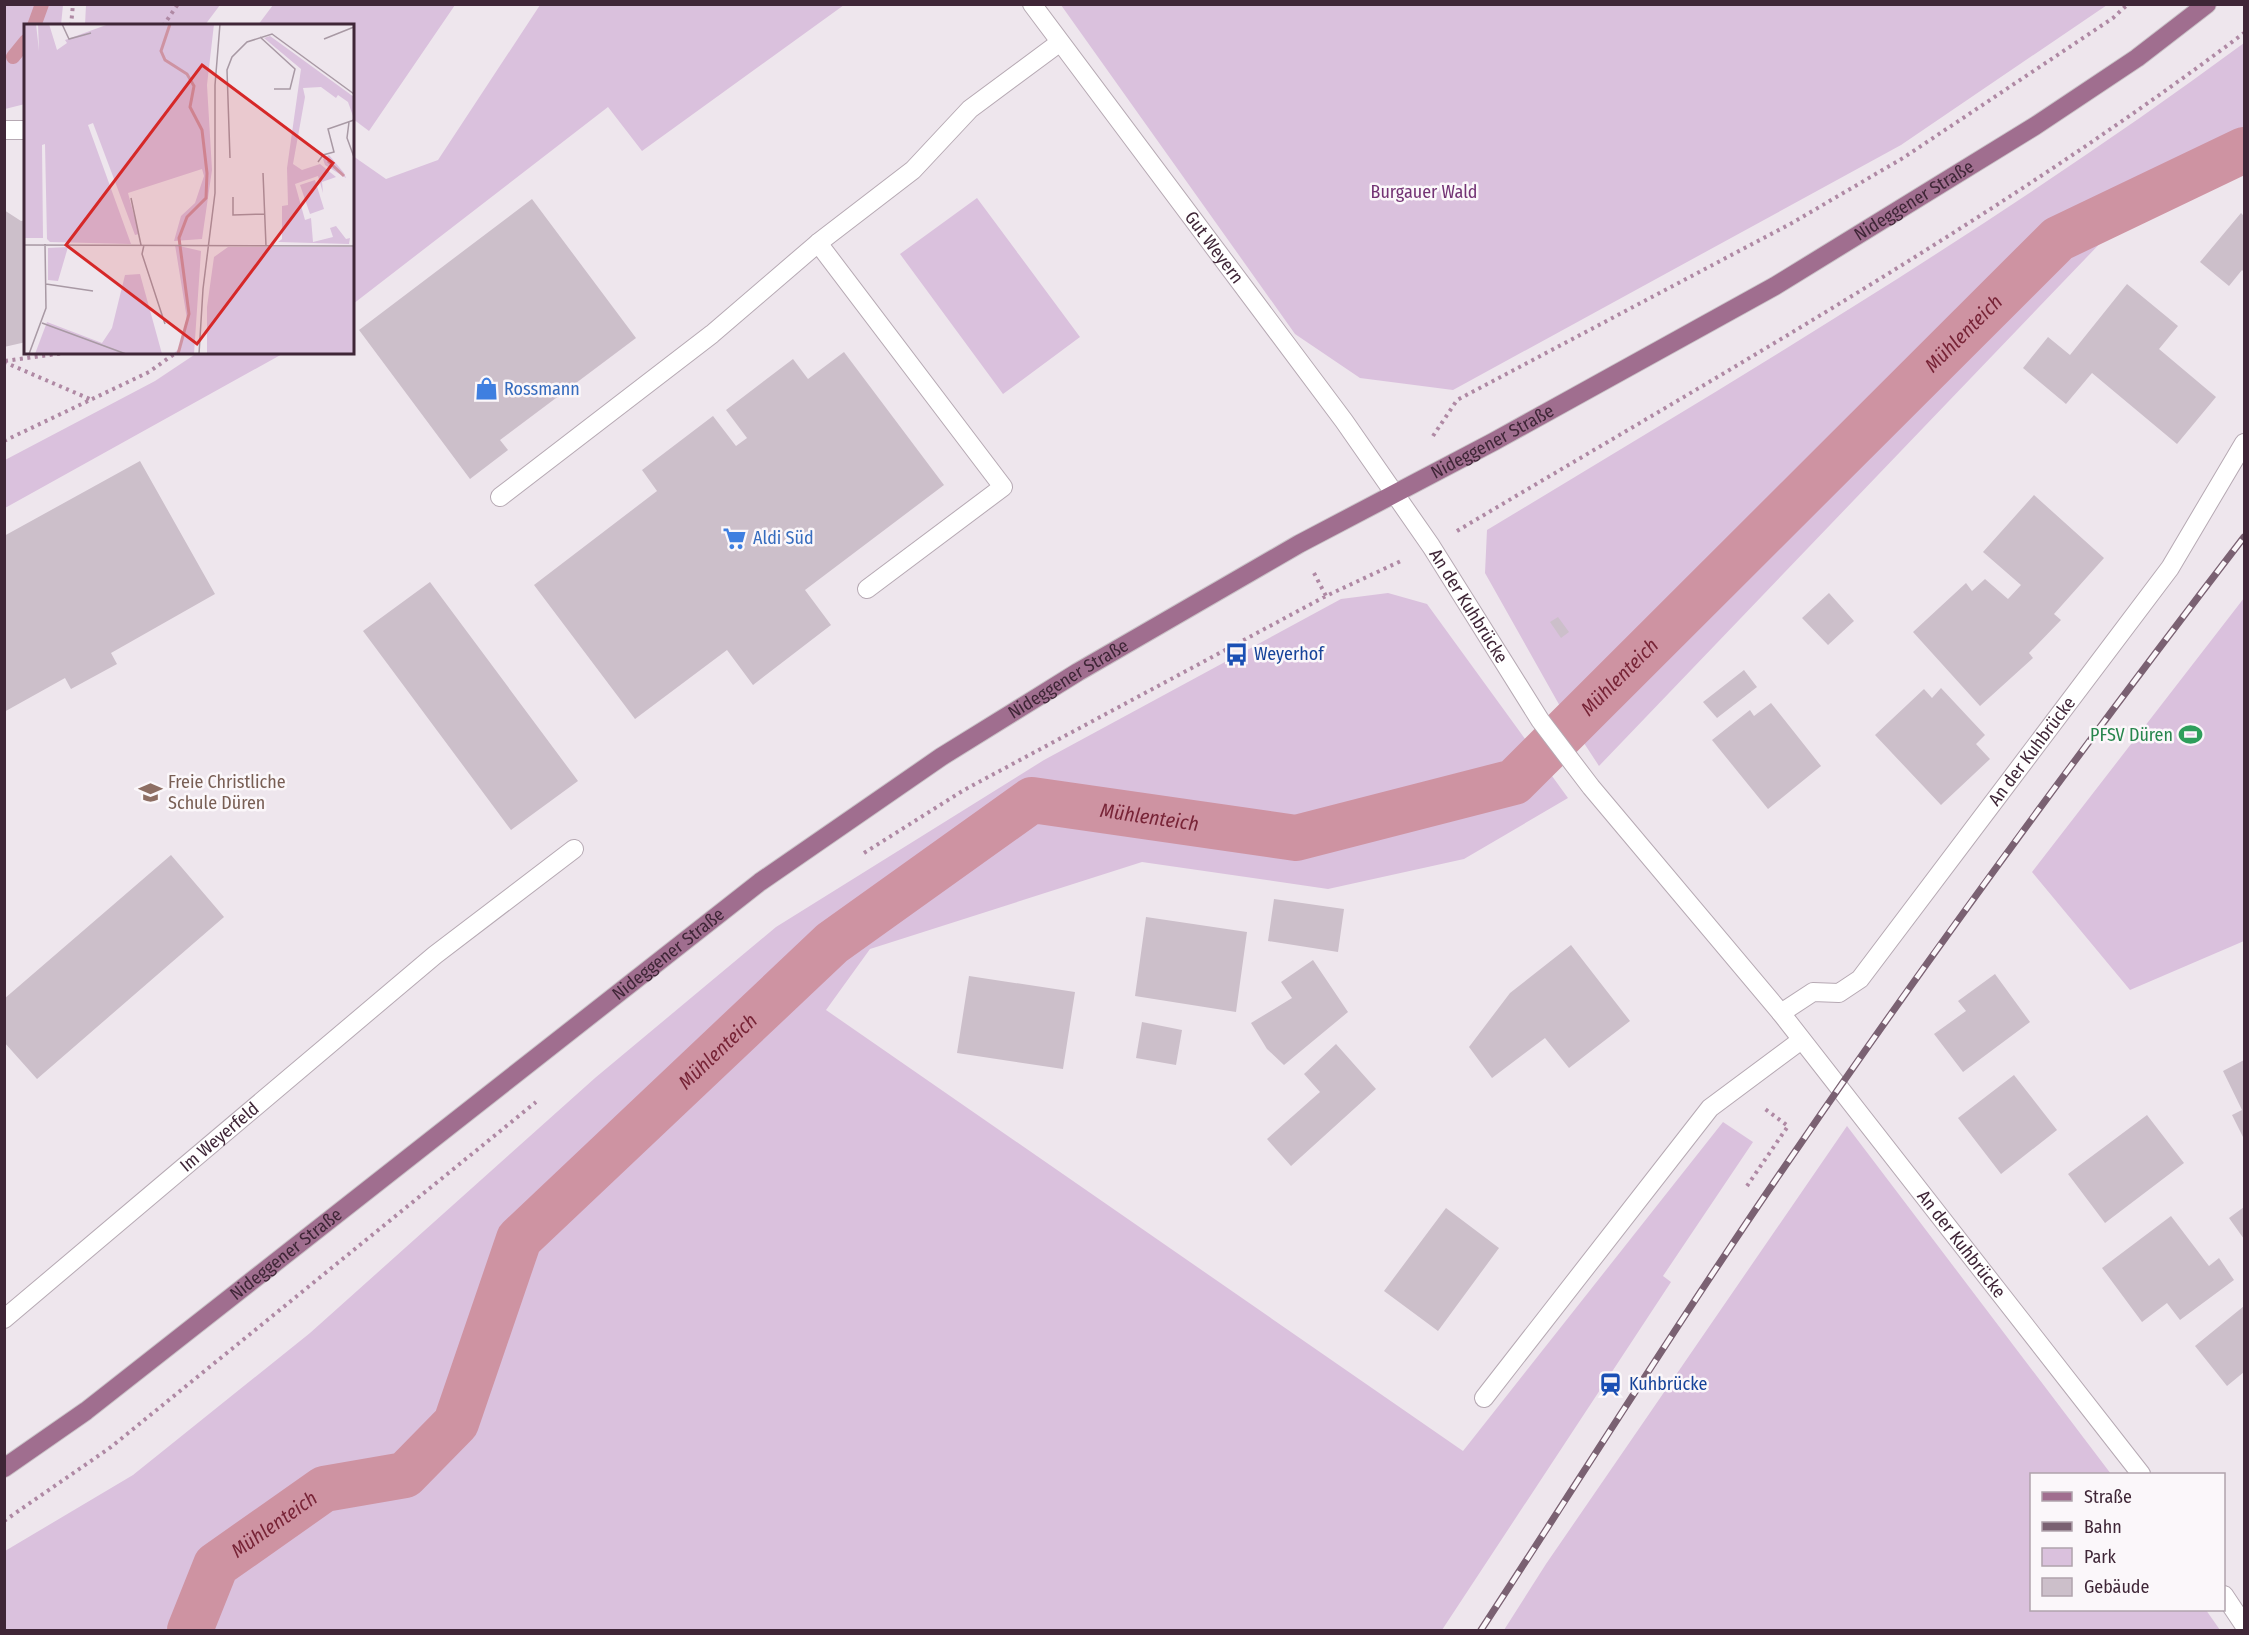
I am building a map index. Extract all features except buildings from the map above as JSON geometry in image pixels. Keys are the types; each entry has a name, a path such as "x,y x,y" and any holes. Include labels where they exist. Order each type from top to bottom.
{"main road":[{"name":"Nideggener Straße","path":"4,1468 86,1411 760,882 941,757 1078,672 1299,544 1394,495 1775,286 2035,126 2137,58 2207,4"}],"street":[{"name":"Gut Weyern","path":"1032,4 1059,43 1271,320 1394,495"},
{"path":"500,497 712,334 818,243 913,170 970,109 1059,43"},
{"path":"4,130 24,130"},
{"path":"818,243 1003,487 867,589"},
{"name":"An der Kuhbrücke","path":"1780,1013 1813,992 1839,993 1860,979 2170,568 2244,443"},
{"name":"An der Kuhbrücke","path":"1394,495 1431,546 1540,720 1591,787 1780,1013 2140,1473"},
{"name":"Im Weyerfeld","path":"4,1319 435,955 574,849"},
{"path":"1484,1398 1710,1108 1800,1041"},
{"path":"2225,1597 2244,1625"}],"path":[{"path":"71,24 73,4"},
{"path":"164,24 178,4"},
{"path":"1432,438 1457,400 1792,223 1893,164 2113,18 2128,4"},
{"path":"857,857 964,790 1326,596 1431,546 1951,237 2157,98 2244,33"},
{"path":"4,362 58,354"},
{"path":"4,441 149,372 174,354"},
{"path":"4,362 92,399"},
{"path":"1747,1186 1788,1126 1764,1110 1785,1082 1771,1063"},
{"path":"4,1521 111,1447 538,1101"}],"green space":[{"path":"5,4 63,5 61,24 24,24 24,104 5,109"},
{"path":"86,4 220,5 206,24 85,24"},
{"path":"273,4 455,5 369,131 354,120 354,24 259,24"},
{"path":"540,5 844,5 642,151 608,107 354,303 354,157 386,179 438,160"},
{"name":"Burgauer Wald","path":"1061,5 2107,5 1901,145 1453,390 1360,378 1295,334"},
{"path":"2244,43 2244,172 2109,234 1599,766 1561,708 1485,573 1487,530 1776,355 1966,234 2153,109"},
{"path":"977,198 1080,337 1003,394 900,254"},
{"path":"196,354 282,354 5,508 5,460 155,381"},
{"path":"1388,593 1427,604 1568,798 1464,859 1328,889 1142,862 870,949 826,1010 1463,1451 1723,1122 1753,1142 1663,1276 1671,1282 1442,1630 5,1630 5,1551 133,1475 310,1333 595,1078 776,927 1044,760 1341,599"},
{"name":"PFSV Düren","path":"2244,598 2244,941 2130,990 2032,872"},
{"path":"1847,1126 2110,1473 2030,1473 2030,1611 2207,1611 2220,1630 1504,1630 1546,1564"}],"waterway":[{"path":"35,24 42,4"},
{"path":"13,57 24,43"},
{"name":"Mühlenteich","path":"190,1630 216,1565 324,1489 405,1475 456,1423 519,1239 832,943 1032,800 1296,838 1514,782 2058,239 2244,150"}],"railway":[{"path":"1481,1630 1719,1264 1855,1066 2019,837 2244,537"}],"place":[{"name":"Rossmann","path":"486,389"},
{"name":"Aldi Süd","path":"735,538"},
{"name":"Weyerhof","path":"1236,654"},
{"name":"PFSV Düren","path":"2191,735"},
{"name":"Freie Christliche Schule Düren","path":"150,792"},
{"name":"Kuhbrücke","path":"1611,1384"}]}
